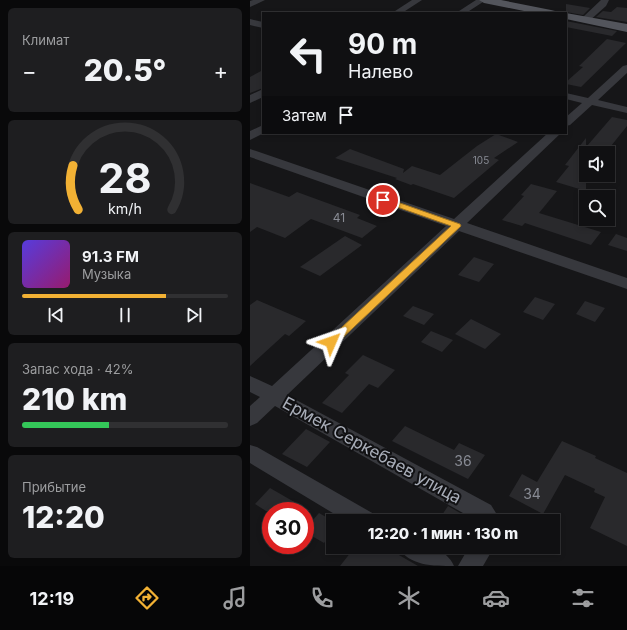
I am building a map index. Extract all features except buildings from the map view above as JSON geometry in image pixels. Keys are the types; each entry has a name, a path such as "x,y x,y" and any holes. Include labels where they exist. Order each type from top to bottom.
{"main road":[{"path":"483,0 546,12"},
{"path":"567,16 627,28"}],"street":[{"path":"250,4 261,0"},
{"path":"398,12 418,0"},
{"path":"462,12 483,0"},
{"path":"585,20 606,0"},
{"path":"250,22 262,25"},
{"path":"567,121 627,68"},
{"path":"250,100 262,93"},
{"path":"567,96 627,110"},
{"path":"250,136 262,130"},
{"path":"250,418 554,134"},
{"path":"250,153 627,284"},
{"name":"Ермек Серкебаев улица","path":"250,383 485,514"},
{"path":"250,453 354,514"},
{"path":"422,554 442,566"},
{"path":"470,566 478,554"}],"route":[{"path":"331,342 457,226 383,200"}]}
